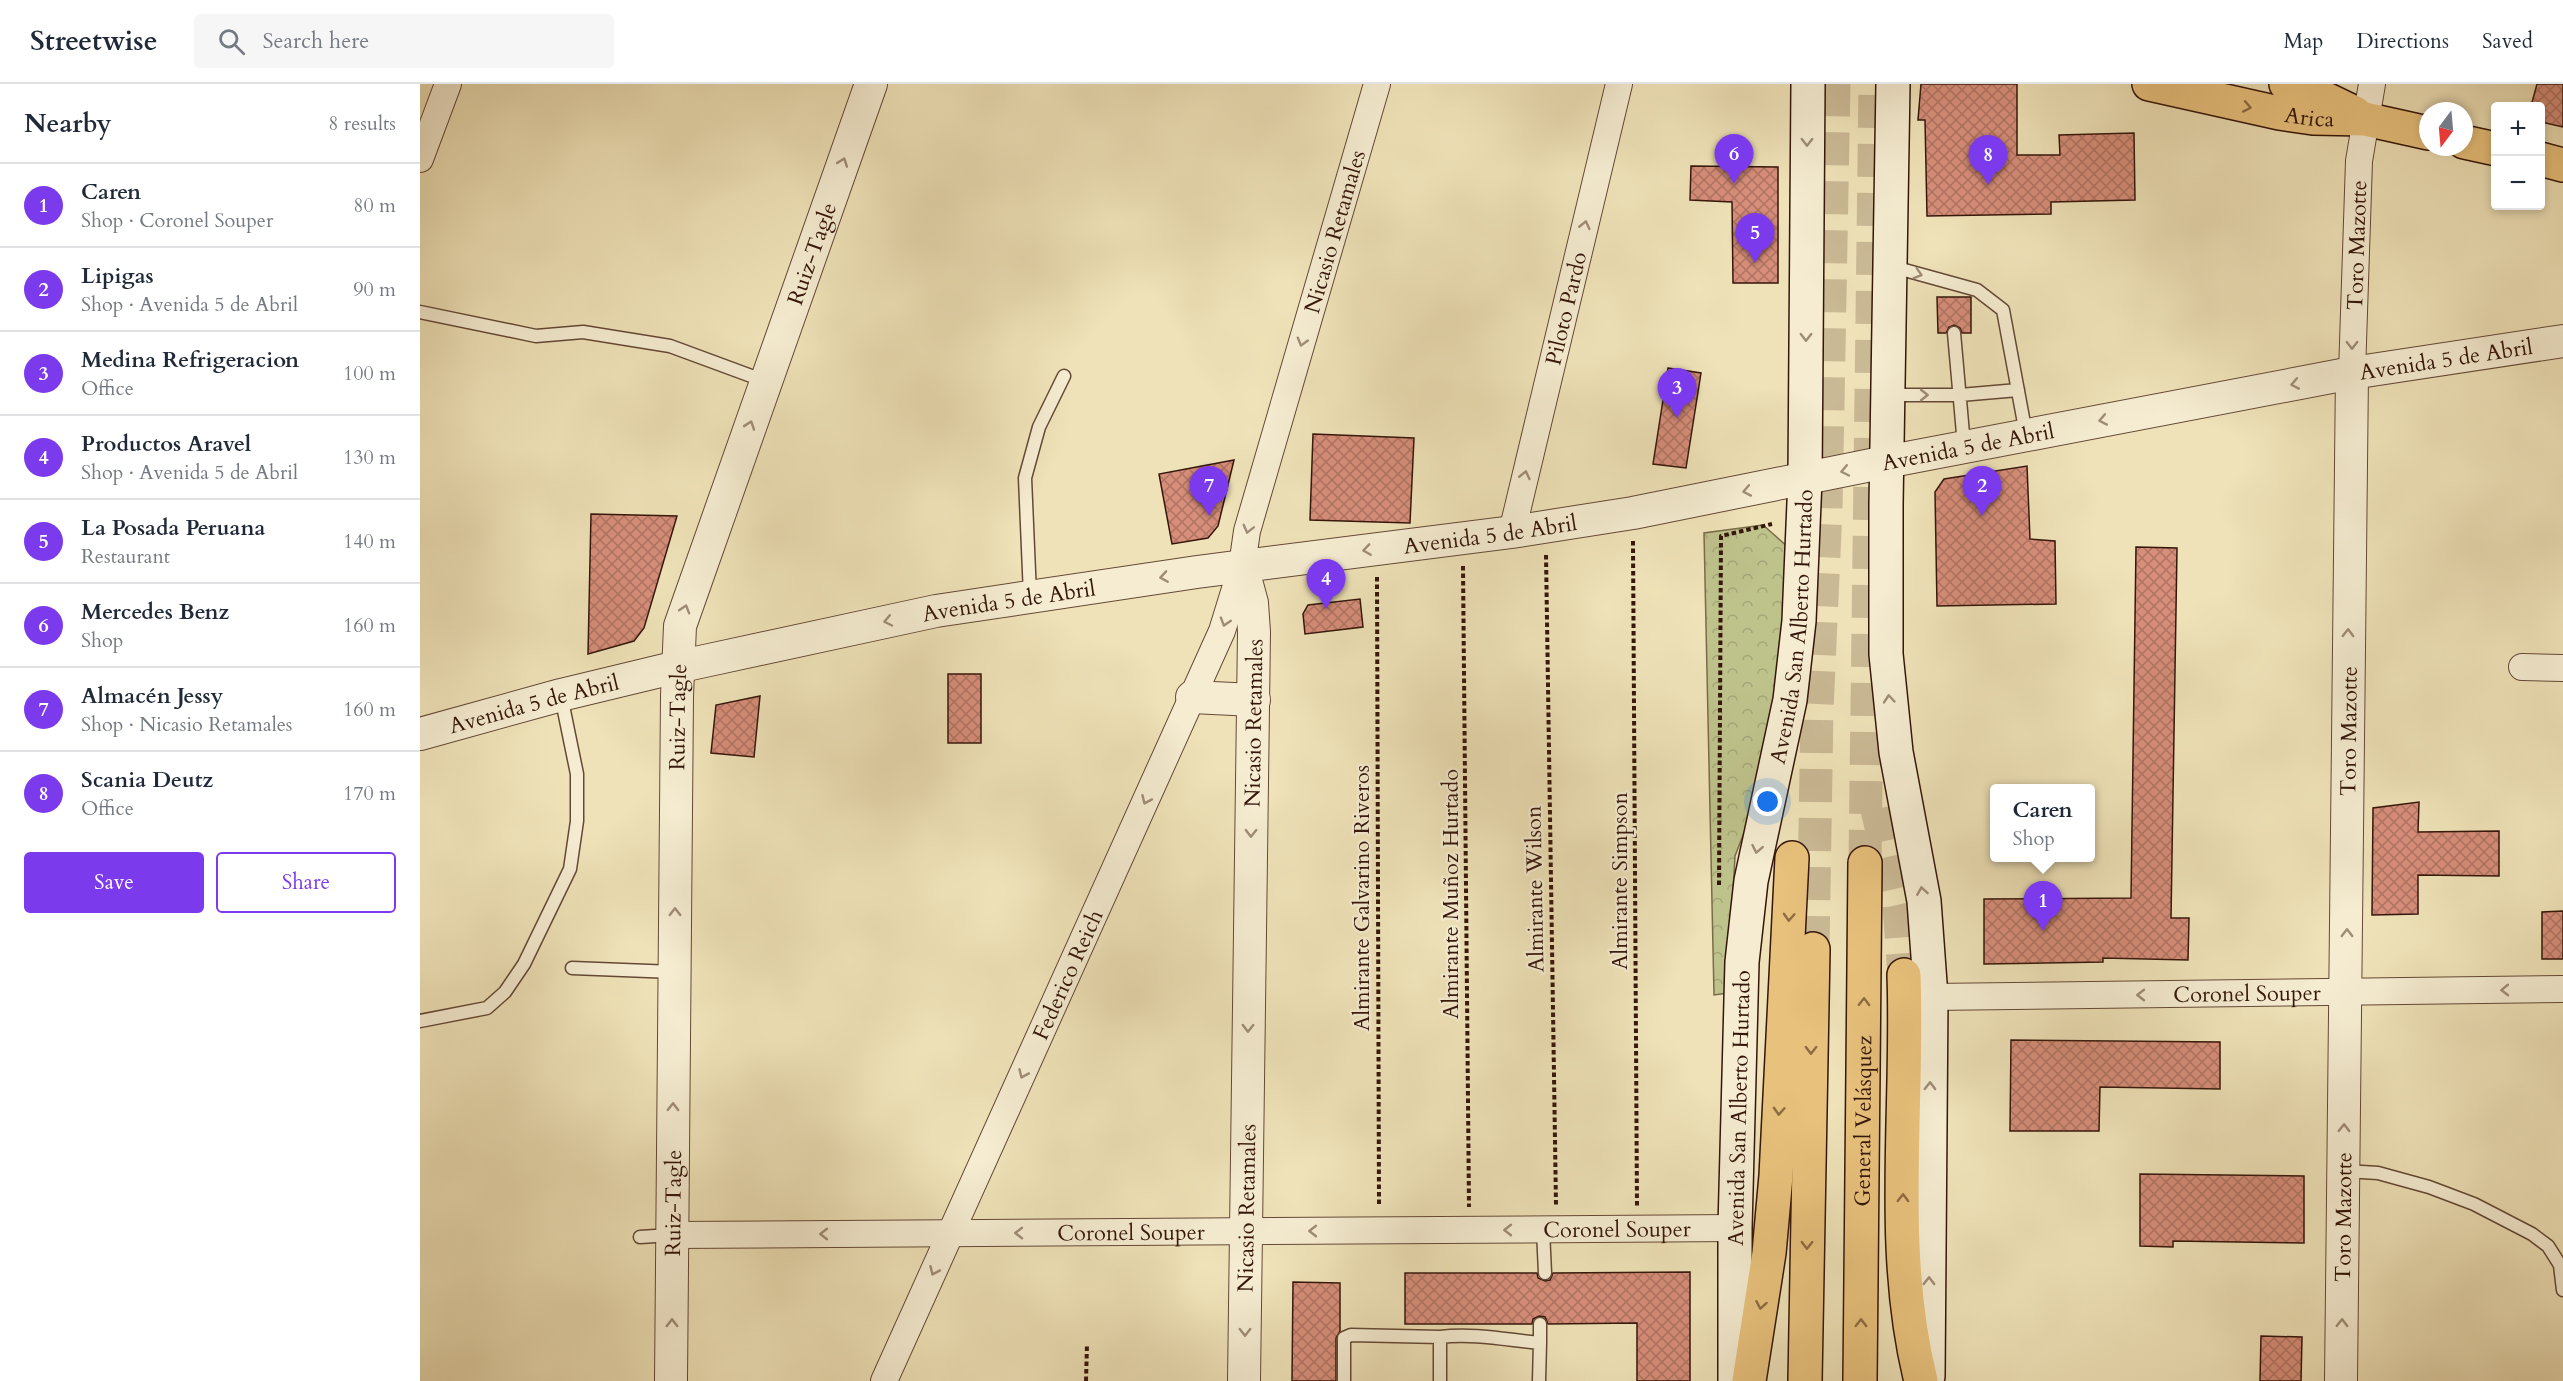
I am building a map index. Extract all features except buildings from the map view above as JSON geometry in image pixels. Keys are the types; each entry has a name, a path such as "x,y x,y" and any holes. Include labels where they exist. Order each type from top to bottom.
{"main road":[{"name":"Avenida San Alberto Hurtado","path":"1735,1381 1738,1037 1743,952 1751,881 1781,745 1796,655 1804,480 1808,84"},
{"path":"1893,84 1885,580 1889,702 1924,901 1931,997 1928,1381"},
{"name":"Arica","path":"2149,84 2279,113 2313,118 2365,118"},
{"name":"Arica","path":"2286,84 2326,99 2365,118 2419,131"},
{"path":"2473,144 2491,148"},
{"path":"2545,160 2563,165"},
{"path":"1749,1381 1769,1253 1776,1176 1792,858"},
{"name":"General Velásquez","path":"1860,1381 1865,863"},
{"path":"1805,1381 1812,949"},
{"path":"1904,975 1904,1275 1911,1334 1921,1381"}],"street":[{"path":"420,159 448,84"},
{"name":"Ruiz-Tagle","path":"671,1381 677,667 680,626 871,84"},
{"name":"Nicasio Retamales","path":"1244,1381 1254,700 1253,615 1242,566 1250,522 1377,84"},
{"name":"Piloto Pardo","path":"1512,532 1619,84"},
{"name":"Toro Mazotte","path":"2341,1381 2352,373 2357,190 2365,118 2373,84"},
{"name":"Avenida 5 de Abril","path":"420,734 561,695 677,667 936,611 1242,566 1512,532 1633,513 2352,373 2563,341"},
{"name":"Federico Reich","path":"884,1381 1222,631 1242,566"},
{"path":"2522,667 2563,668"},
{"path":"1192,698 1254,700"},
{"name":"Coronel Souper","path":"1931,997 2563,989"},
{"name":"Coronel Souper","path":"672,1235 1735,1228"}],"lane":[{"path":"1889,266 1977,290 2003,310 2026,435"},
{"path":"1947,283 1951,297"},
{"path":"420,312 536,336 583,332 670,346 765,381"},
{"path":"1954,333 1964,447"},
{"path":"1030,597 1025,478 1039,427 1064,376"},
{"path":"1887,395 1960,395 2018,390"},
{"path":"420,1021 487,1008 505,992 524,964 570,869 577,821 577,774 561,695"},
{"path":"572,968 675,972"},
{"path":"2344,1171 2378,1173 2429,1187 2474,1204 2532,1234 2548,1246 2560,1265 2563,1290"},
{"path":"1542,1230 1545,1273"},
{"path":"640,1238 672,1235"},
{"path":"1539,1381 1540,1324"},
{"path":"1344,1381 1344,1338 1351,1335 1514,1338 1540,1343"},
{"path":"1440,1337 1440,1381"}],"path":[{"path":"1719,888 1721,536 1772,524"},
{"name":"Almirante Simpson","path":"1633,554 1637,1208"},
{"name":"Almirante Wilson","path":"1546,569 1556,1208"},
{"name":"Almirante Muñoz Hurtado","path":"1463,579 1469,1209"},
{"name":"Almirante Galvarino Riveros","path":"1377,586 1379,1209"},
{"path":"1086,1381 1087,1344"}],"green space":[{"path":"1763,525 1790,549 1791,614 1755,805 1735,856 1728,993 1714,995 1704,533"}],"tunnel":[{"path":"1813,949 1817,710 1826,509 1834,84"},
{"path":"1865,863 1875,84"},
{"path":"1877,809 1899,906 1904,975"}],"place":[{"name":"Mercedes Benz","path":"1734,184"},
{"name":"Scania Deutz","path":"1988,185"},
{"name":"La Posada Peruana","path":"1755,263"},
{"name":"Medina Refrigeracion","path":"1677,418"},
{"name":"Almacén Jessy","path":"1209,516"},
{"name":"Lipigas","path":"1982,516"},
{"name":"Productos Aravel","path":"1326,609"},
{"name":"Caren","path":"2043,931"}]}
